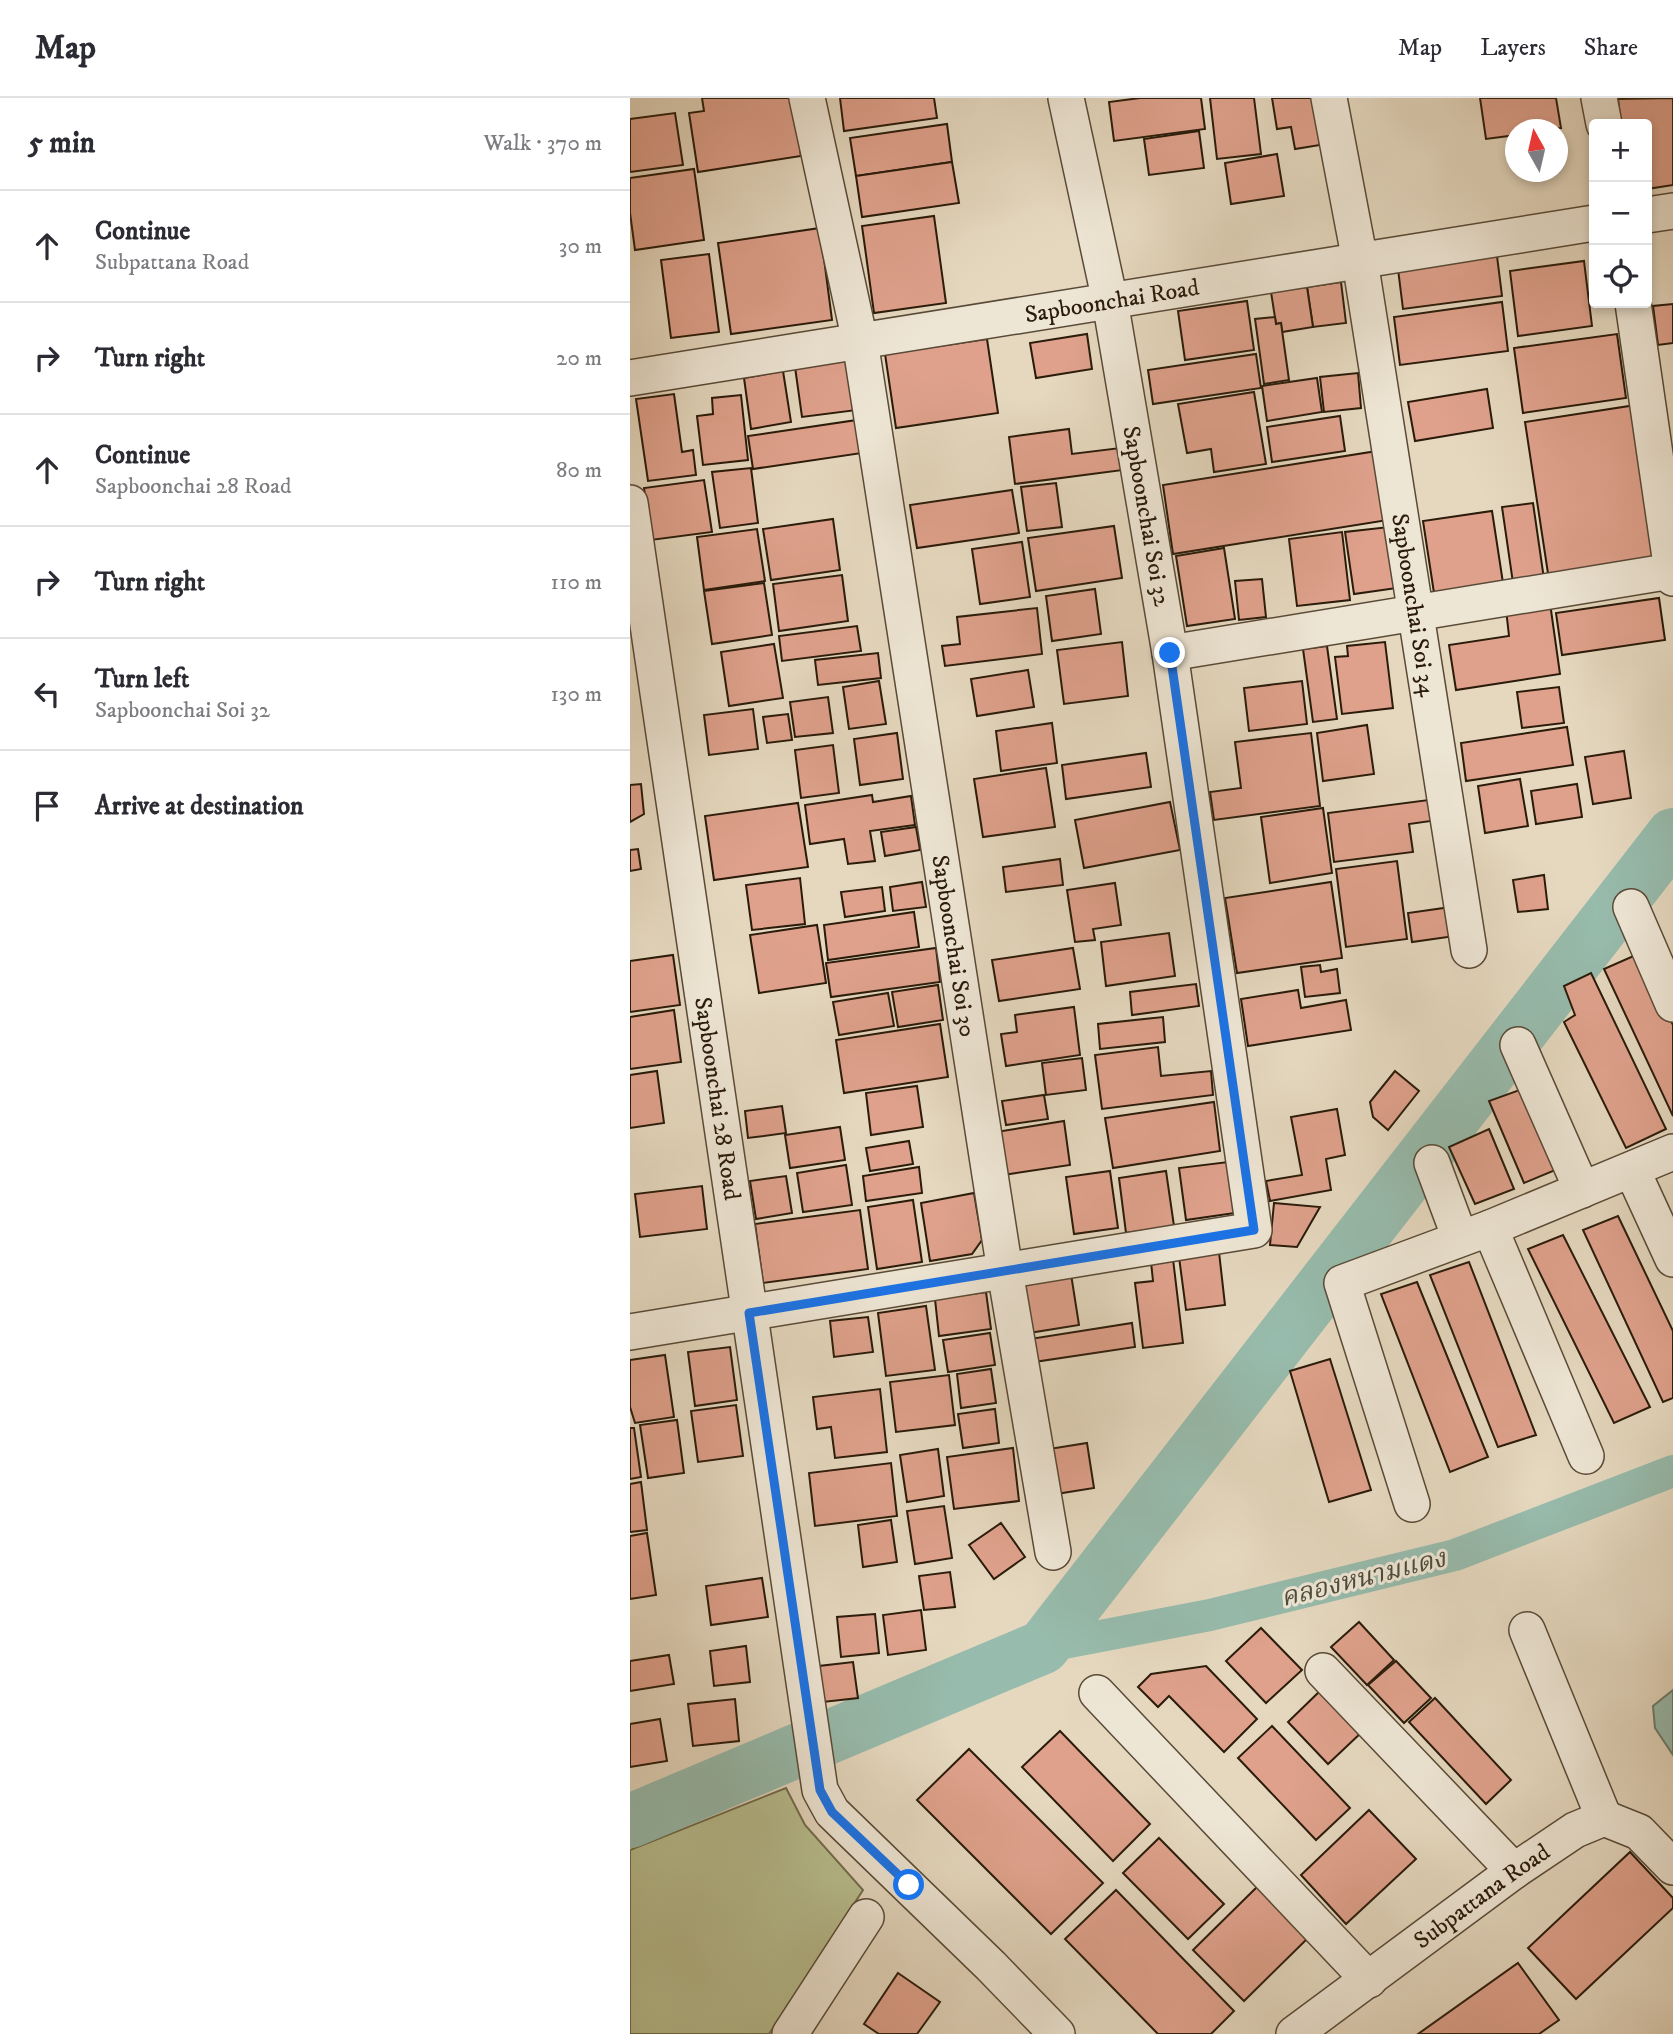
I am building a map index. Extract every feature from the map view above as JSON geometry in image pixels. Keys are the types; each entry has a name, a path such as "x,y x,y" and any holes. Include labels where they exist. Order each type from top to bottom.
{"street":[{"name":"Sapboonchai Soi 30","path":"807,98 860,341 1005,1271 1053,1552"},
{"name":"Sapboonchai Soi 32","path":"1005,1271 1254,1230 1170,653 1110,301 1066,98"},
{"name":"Sapboonchai Soi 34","path":"1329,98 1360,261 1469,950"},
{"path":"1599,98 1603,119"},
{"path":"1652,214 1673,211"},
{"name":"Sapboonchai Road","path":"630,378 1589,224"},
{"path":"1170,653 1672,574 1634,308"},
{"name":"Sapboonchai 28 Road","path":"630,503 820,1790 832,1812 1057,2034"},
{"path":"1630,907 1673,1004"},
{"path":"1518,1045 1582,1190"},
{"path":"1412,1504 1342,1283 1475,1233 1673,1152"},
{"path":"1432,1163 1475,1233 1586,1456"},
{"path":"1632,1170 1673,1259"},
{"path":"630,1332 1005,1271"},
{"path":"1527,1630 1604,1818 1639,1832 1673,1867"},
{"path":"1323,1671 1514,1871"},
{"path":"1097,1693 1369,1980"},
{"name":"Subpattana Road","path":"1294,2034 1514,1871 1575,1830 1604,1818"},
{"path":"790,2034 866,1917"}],"shaded area":[{"path":"1673,1690 1673,1755 1655,1728 1653,1706"},
{"path":"786,1788 805,1825 863,1890 769,2034 630,2034 630,1850"}],"building":[{"path":"702,98 793,98 801,156 698,172 689,113 704,111"},
{"path":"840,98 934,98 937,118 844,131"},
{"path":"1140,98 1201,98 1205,129 1114,141 1109,102"},
{"path":"1210,98 1254,98 1261,154 1217,159"},
{"path":"1272,98 1313,98 1320,145 1295,149 1291,127 1277,129"},
{"path":"1480,98 1556,98 1560,119 1505,119 1505,136 1486,139"},
{"path":"1673,98 1673,185 1652,188 1652,119 1620,119 1618,99"},
{"path":"675,113 683,165 630,172 630,119"},
{"path":"947,124 952,162 856,176 850,138"},
{"path":"1199,131 1204,168 1149,175 1144,139"},
{"path":"1277,154 1284,196 1231,204 1225,163"},
{"path":"952,162 959,203 862,217 856,176"},
{"path":"694,169 704,240 635,250 630,213 630,178"},
{"path":"934,216 946,303 874,313 862,226"},
{"path":"820,228 832,320 731,334 718,243"},
{"path":"1496,248 1502,296 1403,309 1397,261"},
{"path":"709,254 719,332 671,338 661,260"},
{"path":"1584,261 1592,326 1518,336 1510,271"},
{"path":"1341,282 1346,323 1313,327 1307,287"},
{"path":"1307,287 1313,327 1282,332 1281,323 1276,324 1271,292"},
{"path":"1247,301 1254,350 1185,360 1178,311"},
{"path":"1502,302 1508,351 1400,365 1394,317"},
{"path":"1673,304 1673,343 1658,345 1653,306"},
{"path":"1275,317 1276,324 1281,323 1289,380 1264,384 1255,319"},
{"path":"1087,334 1092,369 1036,378 1030,343"},
{"path":"1617,334 1626,398 1523,413 1514,348"},
{"path":"987,339 998,413 896,428 885,354"},
{"path":"1256,354 1261,388 1153,404 1148,370"},
{"path":"851,360 857,410 802,417 795,367"},
{"path":"783,371 791,422 751,429 744,378"},
{"path":"1358,373 1361,408 1324,412 1320,377"},
{"path":"1317,378 1322,412 1267,421 1262,386"},
{"path":"1487,389 1493,428 1415,441 1408,402"},
{"path":"1254,392 1266,464 1214,472 1211,449 1187,453 1178,404"},
{"path":"674,394 682,452 693,450 696,475 648,481 636,399"},
{"path":"741,395 748,460 703,465 697,416 713,414 712,398"},
{"path":"1636,405 1660,563 1549,580 1525,422"},
{"path":"1340,416 1345,451 1272,462 1267,427"},
{"path":"857,420 862,453 753,469 748,436"},
{"path":"1069,429 1072,454 1120,448 1123,470 1015,484 1009,437"},
{"path":"1377,451 1388,520 1173,554 1163,485"},
{"path":"751,468 758,523 720,528 712,472"},
{"path":"704,480 712,532 651,540 644,488"},
{"path":"1056,483 1062,527 1027,531 1021,487"},
{"path":"1012,490 1019,533 917,548 910,505"},
{"path":"1533,503 1544,579 1513,583 1502,507"},
{"path":"1492,511 1503,583 1434,593 1423,521"},
{"path":"833,519 840,570 771,580 763,529"},
{"path":"1114,526 1122,578 1036,591 1028,538"},
{"path":"1389,527 1397,588 1354,594 1345,532"},
{"path":"757,529 765,581 704,590 697,537"},
{"path":"1342,532 1350,600 1297,606 1289,539"},
{"path":"1022,542 1030,597 980,604 972,549"},
{"path":"1224,548 1235,619 1187,626 1176,556"},
{"path":"842,575 848,621 779,631 773,584"},
{"path":"1262,579 1266,617 1239,620 1235,581"},
{"path":"764,583 772,635 712,644 704,591"},
{"path":"1095,589 1101,634 1052,641 1046,596"},
{"path":"1659,598 1665,640 1562,655 1556,613"},
{"path":"1550,603 1560,674 1456,690 1449,645 1509,636 1506,609"},
{"path":"1037,608 1042,654 945,666 942,646 960,644 957,617"},
{"path":"857,626 861,651 782,661 779,636"},
{"path":"1122,642 1128,696 1064,704 1057,650"},
{"path":"1385,642 1393,708 1342,714 1335,657 1348,656 1347,646"},
{"path":"774,644 783,698 729,706 721,652"},
{"path":"1327,646 1337,719 1313,722 1303,649"},
{"path":"878,653 881,678 818,685 815,660"},
{"path":"1028,670 1034,707 977,716 971,679"},
{"path":"879,681 886,724 849,729 843,687"},
{"path":"1302,681 1307,724 1249,731 1244,688"},
{"path":"1559,687 1564,723 1522,728 1517,692"},
{"path":"828,697 833,733 795,737 790,702"},
{"path":"753,709 758,749 709,755 704,715"},
{"path":"788,714 792,740 767,743 763,717"},
{"path":"1052,723 1057,763 1001,771 996,731"},
{"path":"1367,725 1374,774 1323,781 1317,733"},
{"path":"1567,727 1573,765 1466,781 1461,743"},
{"path":"897,733 903,779 860,785 854,739"},
{"path":"1311,733 1320,806 1214,820 1210,792 1241,788 1235,742"},
{"path":"833,745 839,793 801,798 795,750"},
{"path":"1624,751 1631,798 1593,804 1585,757"},
{"path":"1146,753 1151,787 1066,799 1062,765"},
{"path":"1046,768 1055,827 983,837 974,779"},
{"path":"1520,779 1528,826 1485,833 1478,786"},
{"path":"641,784 644,814 630,822 630,785"},
{"path":"1577,784 1582,817 1536,824 1531,791"},
{"path":"872,795 873,802 911,796 915,825 870,831 875,861 848,864 844,839 810,844 805,805"},
{"path":"1436,799 1438,820 1409,824 1413,852 1334,862 1328,813"},
{"path":"1170,802 1180,850 1084,868 1075,820"},
{"path":"798,803 808,867 714,880 705,816"},
{"path":"1323,808 1332,873 1270,883 1261,817"},
{"path":"916,827 920,850 885,856 881,832"},
{"path":"638,849 641,869 630,871 630,850"},
{"path":"1060,859 1063,885 1006,892 1003,867"},
{"path":"1397,861 1407,939 1346,947 1336,869"},
{"path":"1544,875 1548,909 1518,912 1513,880"},
{"path":"800,878 805,924 752,930 746,885"},
{"path":"922,882 926,907 893,911 890,887"},
{"path":"1331,882 1342,958 1237,973 1225,898"},
{"path":"1115,883 1121,925 1093,929 1095,940 1075,942 1067,890"},
{"path":"882,887 885,911 845,917 841,892"},
{"path":"1451,907 1455,936 1412,942 1408,913"},
{"path":"914,912 919,947 828,960 824,925"},
{"path":"817,925 826,983 759,993 750,935"},
{"path":"1169,933 1175,976 1106,986 1101,942"},
{"path":"936,948 940,982 831,997 826,963"},
{"path":"1073,948 1080,989 999,1001 992,960"},
{"path":"1638,954 1673,1025 1673,1116 1604,969"},
{"path":"673,955 680,1005 630,1012 630,961"},
{"path":"1320,965 1321,972 1337,969 1340,993 1305,997 1301,967"},
{"path":"1591,973 1666,1129 1626,1148 1564,1022 1575,1015 1564,986"},
{"path":"1196,984 1199,1006 1132,1015 1130,992"},
{"path":"938,985 943,1020 898,1027 892,992"},
{"path":"1298,990 1301,1008 1346,1000 1351,1030 1248,1046 1241,999"},
{"path":"888,993 894,1026 839,1035 833,1002"},
{"path":"1074,1007 1080,1055 1006,1066 1001,1034 1017,1032 1015,1015"},
{"path":"674,1010 681,1062 630,1069 630,1017"},
{"path":"1163,1017 1165,1042 1100,1049 1098,1024"},
{"path":"940,1024 948,1077 844,1093 836,1040"},
{"path":"1158,1047 1161,1076 1211,1071 1213,1095 1102,1109 1095,1055"},
{"path":"1082,1058 1086,1090 1046,1095 1042,1063"},
{"path":"657,1071 664,1123 630,1128 630,1075"},
{"path":"1395,1071 1419,1091 1388,1130 1373,1117 1370,1102"},
{"path":"917,1086 923,1127 871,1135 866,1093"},
{"path":"1528,1087 1565,1166 1524,1183 1489,1101"},
{"path":"1044,1095 1048,1119 1006,1125 1002,1101"},
{"path":"1214,1102 1220,1151 1113,1168 1105,1118"},
{"path":"782,1106 786,1133 748,1138 745,1111"},
{"path":"1337,1109 1345,1155 1326,1159 1331,1190 1270,1201 1266,1181 1302,1175 1291,1117"},
{"path":"1064,1121 1070,1165 1003,1175 996,1132"},
{"path":"840,1127 845,1160 790,1168 785,1135"},
{"path":"1489,1129 1514,1189 1475,1204 1449,1147"},
{"path":"909,1141 913,1164 870,1171 866,1148"},
{"path":"1228,1162 1235,1213 1186,1220 1179,1168"},
{"path":"846,1165 852,1205 803,1212 797,1173"},
{"path":"919,1167 922,1193 866,1201 863,1176"},
{"path":"1110,1171 1118,1228 1074,1234 1066,1177"},
{"path":"1166,1171 1174,1226 1126,1233 1119,1178"},
{"path":"786,1176 792,1213 756,1219 750,1181"},
{"path":"702,1186 707,1229 640,1237 635,1194"},
{"path":"974,1193 982,1240 972,1254 930,1261 921,1203"},
{"path":"913,1200 922,1262 877,1269 868,1207"},
{"path":"1274,1203 1320,1207 1297,1247 1270,1245"},
{"path":"860,1210 868,1269 763,1283 755,1224"},
{"path":"1618,1216 1673,1331 1673,1398 1663,1402 1583,1230"},
{"path":"1563,1235 1650,1407 1614,1423 1528,1249"},
{"path":"1219,1252 1225,1305 1186,1310 1179,1257"},
{"path":"1173,1259 1183,1343 1143,1348 1135,1283 1153,1281 1151,1262"},
{"path":"1469,1262 1536,1435 1498,1447 1430,1275"},
{"path":"1071,1274 1079,1325 1029,1333 1022,1282"},
{"path":"1417,1282 1488,1457 1450,1472 1381,1294"},
{"path":"986,1292 991,1329 939,1336 935,1299"},
{"path":"926,1306 935,1370 886,1376 878,1313"},
{"path":"868,1317 873,1352 834,1357 830,1321"},
{"path":"1132,1323 1135,1347 1034,1362 1030,1339"},
{"path":"990,1333 995,1365 948,1372 943,1340"},
{"path":"730,1347 737,1400 695,1406 688,1352"},
{"path":"665,1355 674,1417 635,1423 630,1407 630,1360"},
{"path":"1330,1359 1371,1490 1329,1502 1290,1371"},
{"path":"991,1369 996,1403 961,1408 957,1374"},
{"path":"949,1375 955,1425 896,1432 890,1382"},
{"path":"880,1389 887,1452 835,1458 831,1427 817,1429 813,1397"},
{"path":"736,1405 743,1456 698,1462 691,1411"},
{"path":"995,1409 999,1443 963,1448 958,1414"},
{"path":"677,1420 684,1473 648,1478 640,1425"},
{"path":"630,1428 634,1428 641,1477 630,1479"},
{"path":"1087,1443 1094,1488 1056,1494 1049,1449"},
{"path":"1013,1448 1019,1501 954,1509 947,1457"},
{"path":"938,1449 944,1496 907,1502 900,1455"},
{"path":"891,1463 897,1516 815,1526 809,1473"},
{"path":"641,1482 647,1530 630,1532 630,1484"},
{"path":"944,1506 952,1558 915,1564 907,1511"},
{"path":"891,1520 897,1562 863,1567 858,1525"},
{"path":"1001,1523 1025,1557 994,1579 969,1545"},
{"path":"647,1533 656,1595 630,1599 630,1536"},
{"path":"950,1572 955,1607 924,1610 919,1576"},
{"path":"762,1578 768,1617 711,1625 706,1586"},
{"path":"921,1610 926,1650 888,1655 883,1615"},
{"path":"875,1614 879,1653 841,1657 837,1617"},
{"path":"1359,1622 1394,1660 1367,1685 1331,1647"},
{"path":"1261,1628 1302,1670 1266,1703 1226,1661"},
{"path":"746,1646 750,1682 714,1686 710,1651"},
{"path":"669,1655 674,1684 630,1691 630,1661"},
{"path":"1396,1661 1431,1698 1404,1723 1368,1685"},
{"path":"853,1662 858,1698 823,1702 819,1666"},
{"path":"1206,1666 1257,1719 1224,1752 1169,1696 1158,1707 1138,1687 1151,1674"},
{"path":"1322,1689 1363,1731 1328,1764 1288,1722"},
{"path":"1435,1698 1511,1780 1486,1804 1409,1722"},
{"path":"735,1699 739,1741 693,1746 688,1704"},
{"path":"660,1719 667,1761 630,1767 630,1724"},
{"path":"1272,1726 1350,1808 1316,1840 1238,1758"},
{"path":"1060,1731 1150,1824 1113,1861 1022,1767"},
{"path":"969,1749 1103,1883 1051,1934 917,1800"},
{"path":"1369,1810 1416,1859 1346,1924 1301,1875"},
{"path":"1159,1838 1224,1904 1188,1939 1123,1873"},
{"path":"1630,1852 1673,1898 1673,1908 1576,1999 1528,1948"},
{"path":"1259,1885 1310,1936 1244,2001 1193,1950"},
{"path":"1116,1890 1234,2011 1211,2034 1158,2034 1065,1939"},
{"path":"1518,1963 1559,2020 1539,2034 1418,2034"},
{"path":"898,1973 940,2002 917,2034 879,2034 864,2024"}],"waterway":[{"path":"630,1821 1043,1647 1673,835"},
{"name":"คลองหนามแดง","path":"1043,1647 1210,1615 1455,1555 1673,1471"}],"route":[{"path":"909,1885 842,1823 825,1802 820,1790 749,1313 1254,1230 1170,653"}]}
